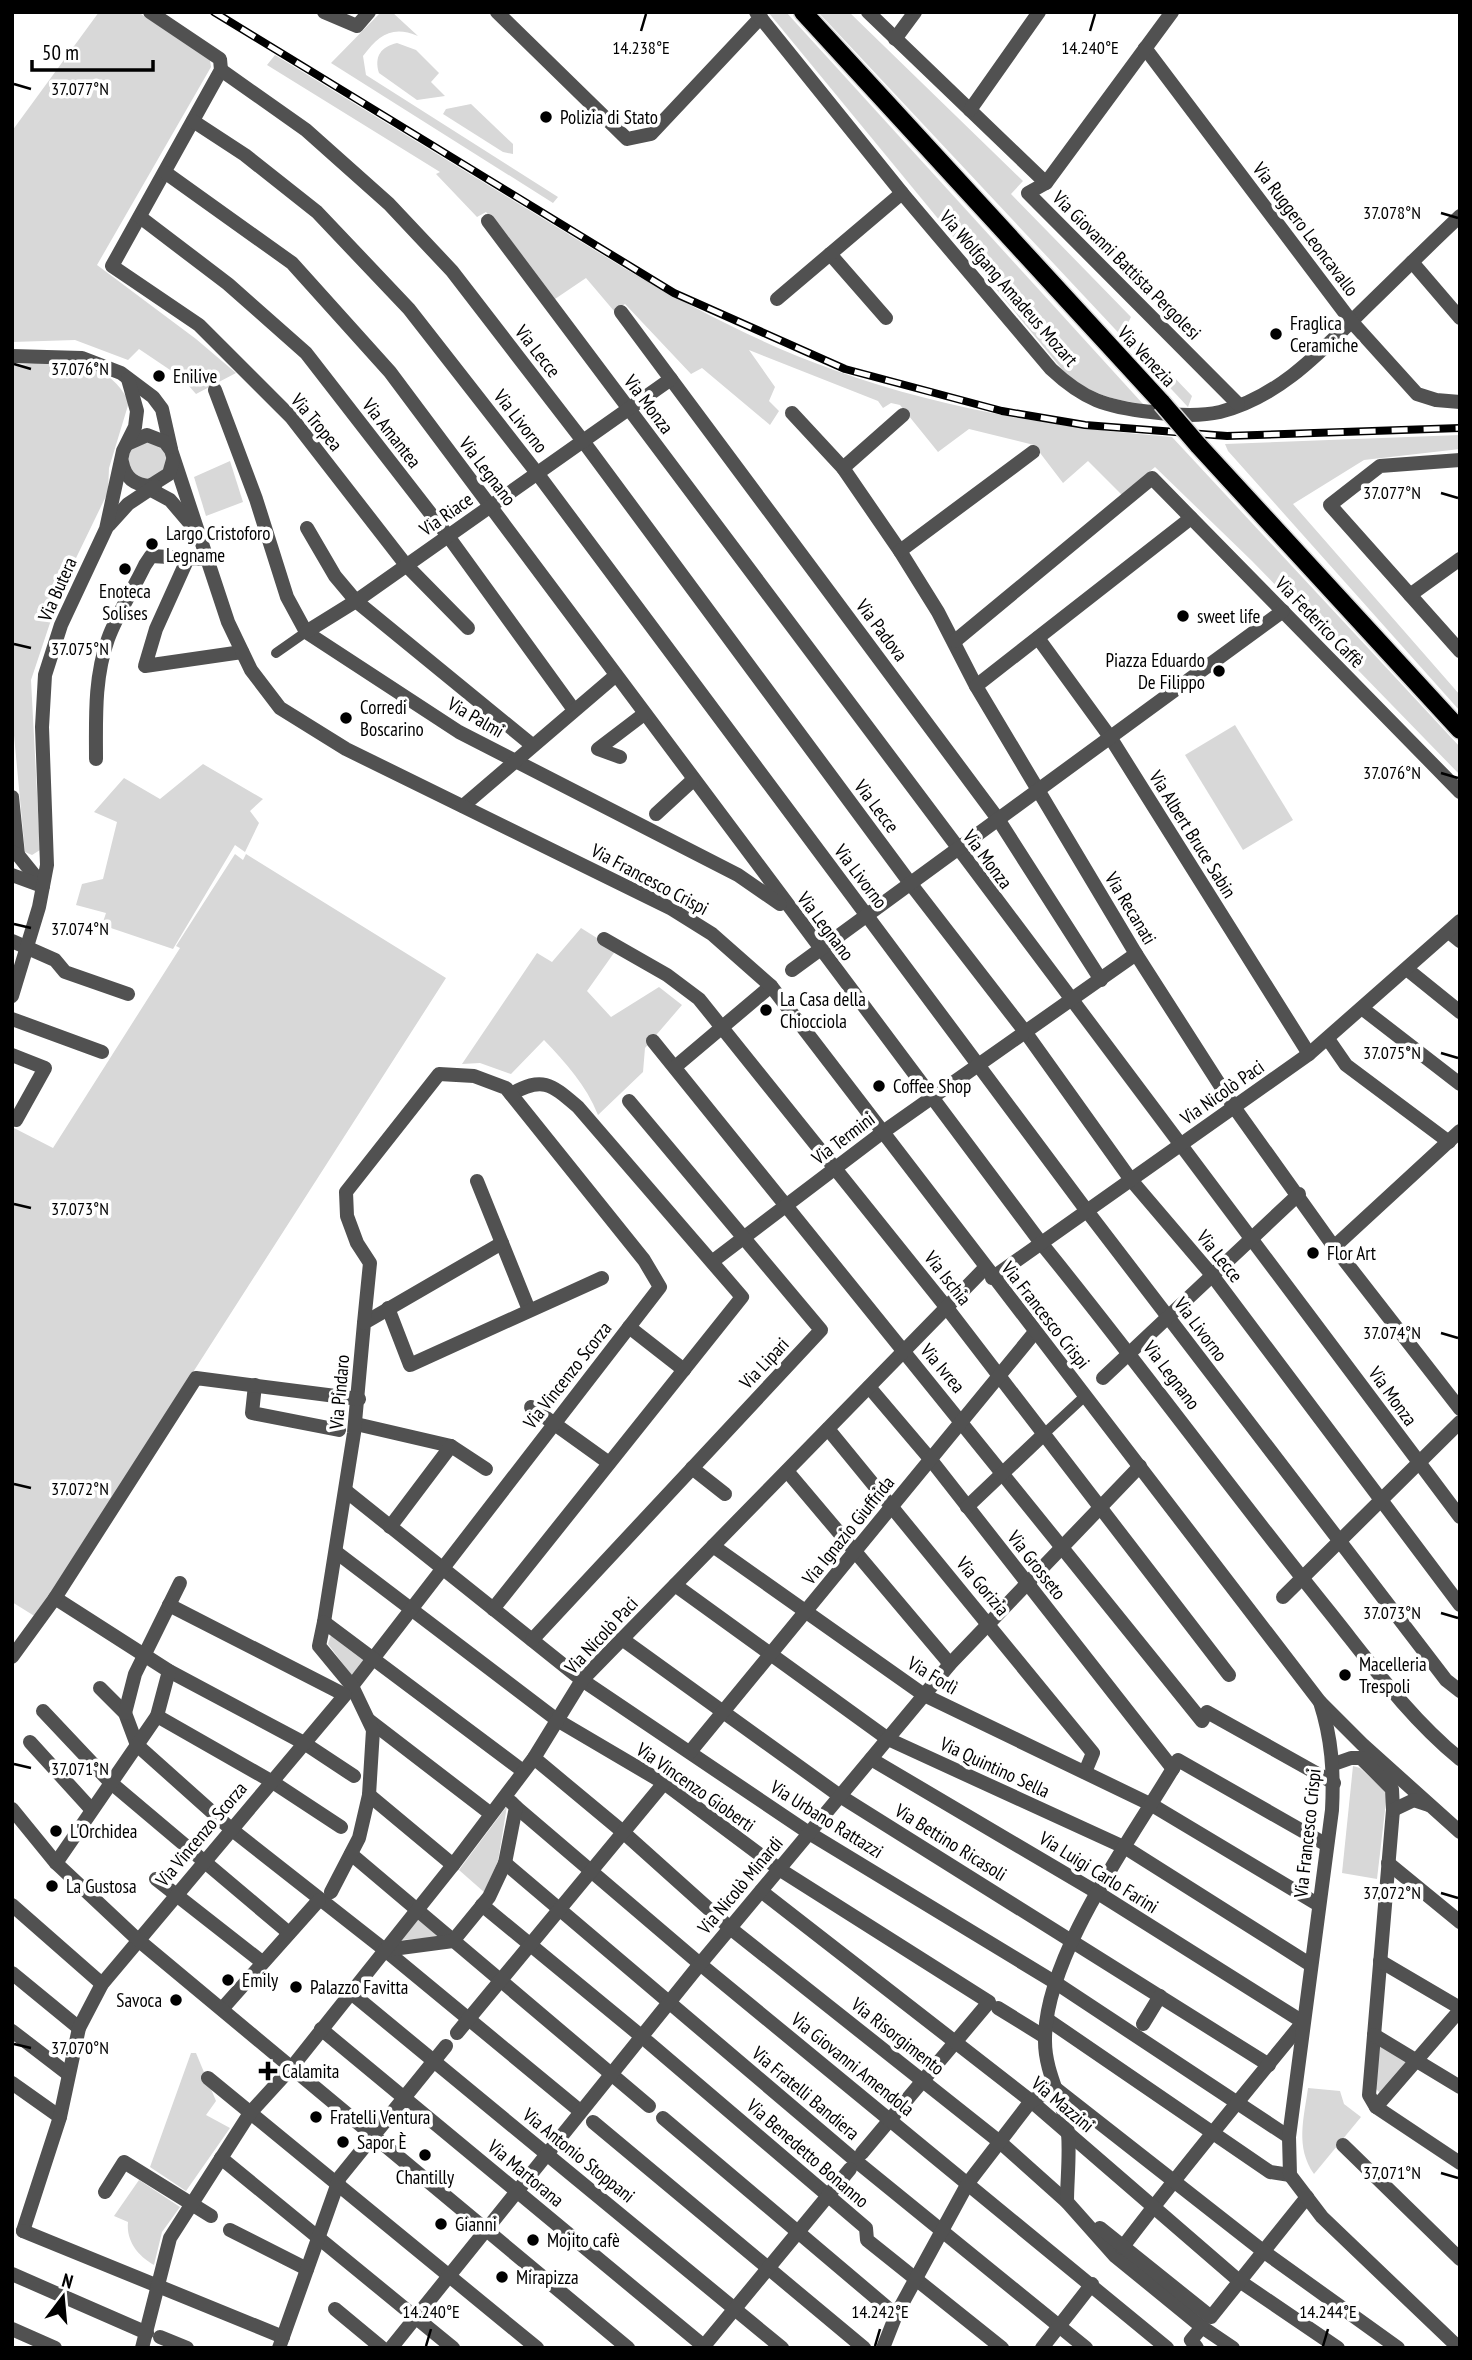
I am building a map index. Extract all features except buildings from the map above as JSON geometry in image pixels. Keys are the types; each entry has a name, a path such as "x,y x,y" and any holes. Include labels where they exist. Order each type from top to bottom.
{"main road":[{"name":"Via Venezia","path":"803,12 1460,730"}],"street":[{"name":"Via Lecce","path":"150,12 220,59 221,70 306,130 389,204 452,271 583,441 911,883 1026,1032 1131,1180 1212,1275 1460,1605"},
{"path":"324,12 357,26 369,12"},
{"path":"497,12 628,139 651,134 758,15"},
{"name":"Via Giovanni Battista Pergolesi","path":"868,12 1045,183 1028,193 1238,404"},
{"path":"895,38 915,12"},
{"path":"970,110 1039,12"},
{"path":"1045,183 1172,12"},
{"name":"Via Wolfgang Amadeus Mozart","path":"758,15 902,193 1051,369 1076,392 1127,409 1179,415 1220,412 1296,374 1460,216"},
{"name":"Via Ruggero Leoncavallo","path":"1145,48 1352,321 1417,394 1436,400 1460,402"},
{"path":"140,217 221,70"},
{"name":"Via Livorno","path":"193,121 245,155 317,212 409,309 537,473 1087,1211 1446,1680 1460,1691"},
{"name":"Via Legnano","path":"166,173 292,263 390,372 788,909 1041,1243 1130,1353 1302,1578 1426,1731 1460,1759"},
{"path":"777,299 902,193"},
{"name":"Via Tropea","path":"140,217 112,266 199,325 291,417 406,565 468,628"},
{"name":"Via Amantea","path":"140,217 237,291 306,353 448,536 574,710"},
{"name":"Via Monza","path":"488,221 1460,1517"},
{"path":"830,254 886,318"},
{"path":"1412,262 1460,318"},
{"name":"Via Padova","path":"621,312 998,819 1101,980"},
{"path":"12,356 82,358 107,366 128,379 137,411 106,528"},
{"name":"Via Francesco Crispi","path":"128,379 143,388 162,409 172,455 189,497 205,559 242,652 264,689 280,708 346,749 672,909 712,934 771,986 1320,1702 1330,1732 1334,1783 1289,2137 1290,2175"},
{"name":"Via Riace","path":"276,653 356,601 671,379"},
{"name":"Via Palmi","path":"215,390 256,499 287,597 306,632 459,732 738,875 788,909"},
{"name":"Via Recanati","path":"792,413 843,468 900,551 954,642 976,686 1136,954 1234,1107 1299,1194 1334,1247 1460,1409"},
{"path":"843,468 903,415"},
{"path":"106,528 128,504 169,474 172,455 165,442 147,435 128,443"},
{"path":"900,551 1033,452"},
{"path":"1457,643 1330,505 1380,466 1460,460"},
{"path":"122,461 128,477 151,486 170,500 196,531"},
{"name":"Via Federico Caffè","path":"954,642 1152,478 1460,792"},
{"path":"976,686 1191,518"},
{"name":"Via Butera","path":"13,993 47,865 42,727 44,675 61,625 106,528"},
{"path":"307,528 335,576 356,601 533,745"},
{"path":"96,760 99,676 108,638 150,556 205,559"},
{"path":"188,558 156,629 145,666 242,652"},
{"path":"1410,595 1460,559"},
{"path":"792,970 1283,611"},
{"name":"Via Albert Bruce Sabin","path":"1038,638 1110,737 1309,1055"},
{"path":"463,806 615,676"},
{"path":"620,757 598,749 644,714"},
{"path":"656,814 693,780"},
{"path":"12,797 15,853 43,886"},
{"path":"12,876 43,886"},
{"name":"Via Nicolò Paci","path":"142,2348 154,2335 156,2286 170,2238 250,2113 292,2067 453,1865 534,1758 582,1680 947,1308 989,1273 1041,1243 1309,1055 1408,970 1454,937 1460,921"},
{"name":"Via Ischia","path":"604,939 667,975 699,999 722,1026 947,1308 1228,1675"},
{"path":"12,941 55,960 65,972 128,994"},
{"name":"Via Termini","path":"713,1261 883,1132 1136,954"},
{"path":"1408,970 1460,1012"},
{"path":"675,1067 771,986"},
{"path":"1363,1009 1460,1084"},
{"path":"12,1019 102,1052"},
{"path":"1328,1039 1346,1065 1449,1142"},
{"name":"Via Ivrea","path":"653,1041 1062,1548 1204,1717 1334,1783"},
{"path":"12,1055 45,1068 16,1120 12,1118"},
{"name":"Via Pindaro","path":"349,1691 319,1646 356,1424 370,1263 357,1243 346,1216 346,1192 439,1074 474,1076 509,1091"},
{"path":"493,1609 742,1297 578,1107 544,1083 531,1083 509,1091"},
{"name":"Via Vincenzo Scorza","path":"18,2233 60,2117 79,2028 102,1984 137,1939 349,1691 660,1287 643,1260 509,1091"},
{"name":"Via Lipari","path":"532,1640 821,1330 629,1101"},
{"path":"1334,1247 1460,1131"},
{"path":"477,1181 529,1310"},
{"path":"1103,1378 1299,1194"},
{"path":"364,1323 502,1243"},
{"path":"388,1308 410,1364 602,1278"},
{"path":"629,1327 684,1370"},
{"name":"Via Ignazio Giuffrida","path":"690,1752 1035,1332"},
{"path":"12,1657 55,1598 196,1378 359,1399"},
{"path":"255,1385 252,1413 339,1430"},
{"name":"Via Grosseto","path":"869,1387 1176,1765"},
{"path":"967,1507 1085,1396"},
{"path":"531,1407 609,1463"},
{"path":"1283,1597 1460,1422"},
{"path":"356,1424 452,1446 486,1469"},
{"name":"Via Gorizia","path":"828,1429 1093,1753 1084,1772"},
{"path":"390,1527 452,1446"},
{"name":"Via Nicolò Minardi","path":"391,2348 545,2153 610,2074 644,2039 669,2002 700,1964 950,1664 1140,1466"},
{"path":"692,1468 725,1493"},
{"path":"787,1471 853,1553 950,1664"},
{"name":"Via Urbano Rattazzi","path":"346,1491 582,1680 809,1833 1056,1983 1289,2137"},
{"name":"Via Forlì","path":"713,1546 924,1695 1152,1805 1319,1905"},
{"name":"Via Vincenzo Gioberti","path":"336,1552 556,1720 664,1783 779,1869 1045,2037"},
{"path":"125,1713 135,1674 180,1583"},
{"name":"Via Quintino Sella","path":"675,1585 888,1739 1126,1848 1311,1965"},
{"path":"55,1598 169,1671 304,1743 354,1776"},
{"path":"169,1605 349,1691 373,1730 369,1795 359,1838 351,1854 325,1896 222,2009"},
{"path":"324,1622 523,1771"},
{"name":"Via Bettino Ricasoli","path":"622,1639 840,1796 1269,2065"},
{"path":"57,1863 91,1809 157,1716 169,1671"},
{"path":"100,1688 125,1713 137,1745 231,1829 325,1896 385,1950 580,2111"},
{"path":"1320,1702 1460,1832"},
{"path":"43,1711 110,1783 289,1933"},
{"path":"157,1716 271,1781 341,1827"},
{"path":"369,1720 491,1814"},
{"path":"30,1742 91,1809"},
{"name":"Via Risorgimento","path":"534,1758 623,1832 730,1928 1001,2143 1067,2202 1115,2256 1207,2322"},
{"path":"1334,1764 1351,1758 1361,1758 1392,1789 1397,1806"},
{"name":"Via Luigi Carlo Farini","path":"871,1759 1098,1893 1303,2022"},
{"path":"1067,2202 1068,2132 1047,2065 1045,2037 1056,1983 1071,1939 1176,1765 1327,1845"},
{"path":"1404,1782 1390,1837 1370,2095 1376,2107 1460,2163"},
{"path":"457,2033 664,1783"},
{"path":"369,1795 453,1865"},
{"name":"Via Giovanni Amendola","path":"505,1796 700,1964 1167,2348"},
{"path":"1397,1806 1414,1800 1430,1806"},
{"path":"385,1950 453,1941 482,1905 505,1863 516,1807"},
{"path":"12,1809 57,1863 137,1939 628,2348"},
{"path":"351,1854 649,2106"},
{"name":"Via Fratelli Bandiera","path":"505,1863 941,2230 1086,2348"},
{"path":"1388,1863 1460,1922"},
{"path":"156,1879 262,1962"},
{"name":"Via Mazzini","path":"761,1891 953,2043 1031,2101 1238,2280 1338,2348"},
{"path":"12,1905 102,1984"},
{"name":"Via Benedetto Bonanno","path":"482,1905 866,2228 867,2241 1002,2348"},
{"path":"1376,2107 1460,2009 1380,1961"},
{"path":"12,1973 79,2028"},
{"name":"Via Antonio Stoppani","path":"350,1992 782,2348"},
{"path":"1143,2024 1160,1996"},
{"path":"862,2153 953,2043 993,2005"},
{"path":"1048,2020 1216,2132 1270,2172 1290,2175 1322,2217 1459,2345"},
{"path":"1122,2248 1154,2205 1216,2132 1236,2102 1303,2022"},
{"name":"Via Martorana","path":"321,2029 705,2347"},
{"path":"12,2031 68,2074"},
{"path":"1374,2035 1460,2087"},
{"path":"18,2233 156,2286 281,2342 340,2177 446,2046"},
{"path":"208,2078 537,2348"},
{"path":"12,2083 60,2117"},
{"path":"883,2348 896,2315 968,2183 1031,2101 1055,2088"},
{"path":"1055,2088 1263,2251 1398,2348"},
{"path":"663,2118 896,2315"},
{"path":"593,2122 864,2348"},
{"path":"1343,2144 1460,2259"},
{"path":"221,2158 453,2348"},
{"path":"105,2192 124,2162 211,2216"},
{"path":"705,2347 850,2169"},
{"path":"1194,2344 1238,2280 1307,2197"},
{"name":"Via Risorgimento","path":"1087,2215 1233,2348"},
{"path":"230,2230 307,2269"},
{"path":"12,2274 187,2348"},
{"path":"1042,2348 1092,2284"},
{"path":"335,2309 382,2348"},
{"path":"12,2329 55,2348"}],"shaded area":[{"path":"99,12 138,12 210,60 211,67 97,265 196,339 236,373 196,394 182,378 139,349 128,360 75,340 12,342 12,131"},
{"path":"381,12 392,12 418,36 393,32 375,42 363,56 366,75 558,197 553,203 331,63"},
{"path":"768,12 786,12 1143,404 1101,394 1083,386 1065,373"},
{"path":"818,12 849,12 1023,181 1011,194 1131,317 1126,327 1192,396 1188,407"},
{"path":"397,43 416,50 439,73 431,82 445,96 417,100 379,73 377,62 380,53"},
{"path":"275,55 624,268 701,311 780,349 875,384 958,406 1043,422 1172,437 1460,747 1460,775 1252,561 1155,467 1122,495 1088,461 1063,483 1034,445 969,429 938,452 900,405 891,403 883,408 878,401 749,350 775,387 769,401 779,411 770,425 702,368 691,374 625,304 614,311 586,278 555,299 486,212 477,217 436,174 440,172 267,65"},
{"path":"471,104 513,144 513,154 503,152 443,114 446,109"},
{"path":"36,363 78,365 102,373 121,389 129,402 109,468 108,492 62,587 31,680 40,850 32,855 25,852 12,714 12,366"},
{"path":"1460,435 1460,449 1364,460 1293,504 1460,695 1460,711 1228,451 1225,444"},
{"path":"147,440 161,446 167,460 161,474 147,480 133,474 127,460 133,446"},
{"path":"230,461 243,502 206,516 194,477"},
{"path":"1235,725 1293,820 1243,850 1185,755"},
{"path":"203,764 263,799 250,811 259,823 245,852 235,845 173,949 102,925 106,913 76,905 82,884 103,879 117,822 94,812 124,778 160,799"},
{"path":"235,854 243,860 246,854 446,978 36,1617 12,1602 12,1127 53,1148 180,948 176,946"},
{"path":"581,928 616,950 587,991 611,1017 659,987 682,1005 645,1048 643,1072 598,1115 581,1084 544,1040 511,1074 480,1063 462,1064 537,953 552,962"},
{"path":"331,1635 366,1659 352,1676 328,1644"},
{"path":"1353,1766 1360,1768 1387,1793 1377,1879 1342,1873"},
{"path":"507,1806 498,1861 484,1892 459,1870"},
{"path":"419,1919 440,1937 401,1940"},
{"path":"1378,2045 1407,2062 1381,2094 1374,2087"},
{"path":"191,2053 196,2053 216,2101 206,2115 230,2128 186,2191 150,2167"},
{"path":"1308,2088 1340,2091 1344,2104 1361,2117 1314,2174 1304,2153 1302,2132"},
{"path":"139,2180 180,2207 162,2232 154,2265 134,2247 128,2222 114,2216"}],"railway":[{"path":"214,12 674,293 845,369 1002,411 1085,425 1227,436 1460,428"}],"place":[{"name":"Polizia di Stato","path":"546,117"},
{"name":"Fraglica Ceramiche","path":"1276,334"},
{"name":"Enilive","path":"159,376"},
{"name":"Largo Cristoforo Legname","path":"152,544"},
{"name":"Enoteca Solises","path":"125,569"},
{"name":"sweet life","path":"1183,616"},
{"name":"Piazza Eduardo De Filippo","path":"1219,671"},
{"name":"Corredi Boscarino","path":"346,718"},
{"name":"La Casa della Chiocciola","path":"766,1010"},
{"name":"Coffee Shop","path":"879,1086"},
{"name":"Flor Art","path":"1313,1253"},
{"name":"Macelleria Trespoli","path":"1345,1675"},
{"name":"L'Orchidea","path":"56,1831"},
{"name":"La Gustosa","path":"52,1886"},
{"name":"Emily","path":"228,1980"},
{"name":"Palazzo Favitta","path":"296,1987"},
{"name":"Savoca","path":"176,2000"},
{"name":"Calamita","path":"268,2071"},
{"name":"Fratelli Ventura","path":"316,2117"},
{"name":"Sapor È","path":"343,2142"},
{"name":"Chantilly","path":"425,2155"},
{"name":"Gianni","path":"441,2224"},
{"name":"Mojito cafè","path":"533,2240"},
{"name":"Mirapizza","path":"502,2277"}]}
